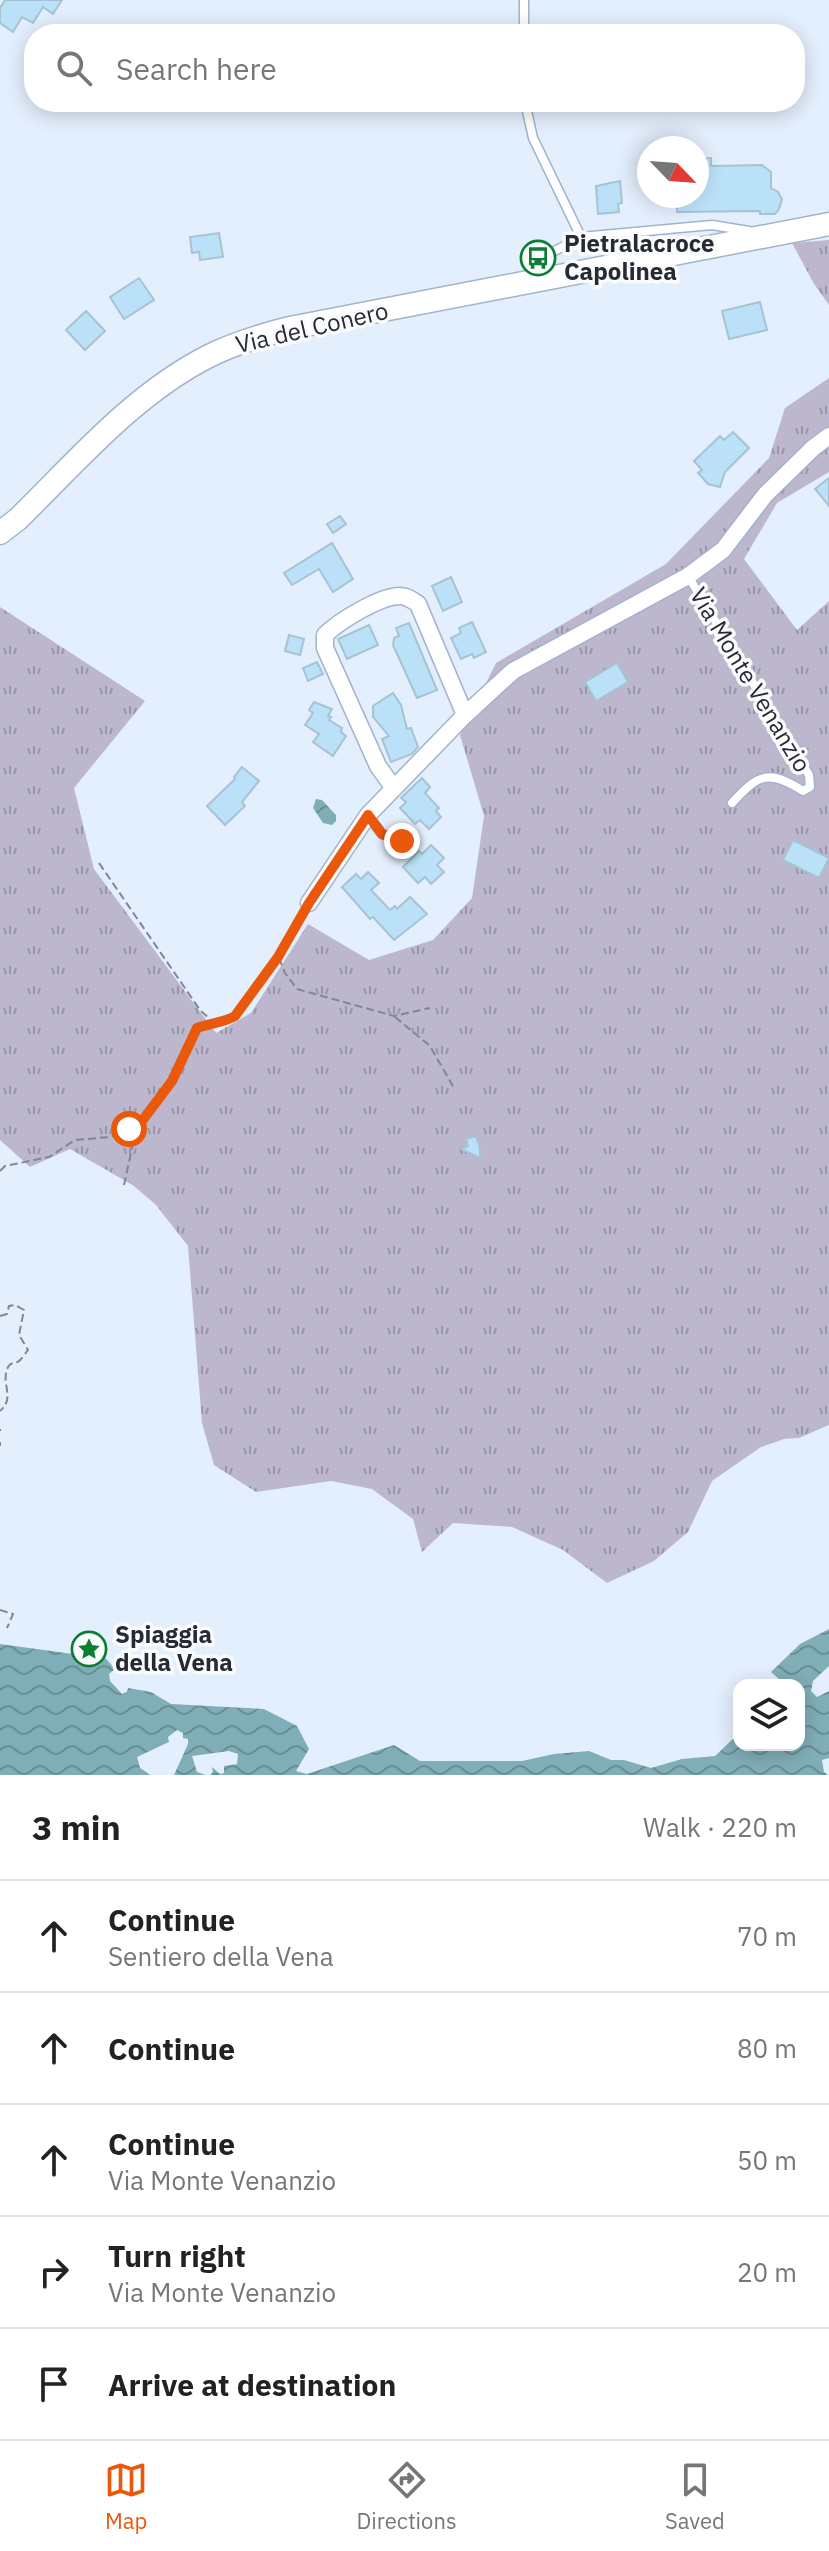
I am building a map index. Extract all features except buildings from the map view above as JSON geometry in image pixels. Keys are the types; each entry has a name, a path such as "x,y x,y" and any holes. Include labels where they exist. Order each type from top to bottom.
{"main road":[{"name":"Via del Conero","path":"0,533 135,405 170,378 208,356 249,339 290,328 829,224"}],"street":[{"name":"Via Monte Venanzio","path":"309,903 368,815 465,715 513,671 688,576 723,550 765,495 829,436"},
{"path":"393,787 378,766 325,648 325,635 337,624 390,597 404,596 418,604 465,715"}],"lane":[{"path":"524,0 524,24"},
{"path":"527,112 533,138 581,237"},
{"name":"Via del Conero","path":"544,279 543,263 549,254 581,237 712,225 774,235"},
{"name":"Via Monte Venanzio","path":"688,576 809,775 810,787 803,791 787,780 772,775 751,782 732,803"},
{"path":"368,815 382,834 402,841"}],"path":[{"path":"99,863 200,1010 213,1022"},
{"path":"124,1185 136,1129 172,1081 197,1028 213,1022 225,1022 235,1016 278,957 309,903"},
{"path":"278,957 297,989 394,1016 430,1046 454,1088"},
{"path":"394,1016 430,1008"},
{"path":"0,1171 5,1166 49,1157 75,1140 110,1137 136,1129"},
{"path":"0,1316 7,1314 9,1306 15,1305 24,1310 19,1335 28,1350 20,1361 10,1364 6,1370 4,1386 7,1406 0,1411"},
{"path":"0,1610 13,1614 7,1628"}],"green space":[{"path":"829,240 829,305 792,243"},
{"path":"829,378 829,472 777,503 744,559 797,630 829,601 829,1425 799,1438 784,1439 761,1447 712,1481 688,1532 654,1561 607,1583 563,1550 512,1527 453,1523 422,1552 413,1519 372,1489 331,1481 256,1492 214,1465 202,1423 188,1246 156,1205 134,1186 70,1149 30,1167 0,1140 0,607 145,701 74,788 94,869 216,1033 251,1013 308,924 369,960 433,940 472,898 484,816 460,735 496,663 666,564 769,458 785,408"}],"water":[{"path":"316,799 322,800 336,815 332,825 323,823 313,808"},
{"path":"829,1629 829,1666 813,1681 811,1691 817,1697 829,1691 829,1758 822,1760 824,1772 828,1775 210,1775 212,1767 220,1774 224,1773 224,1766 237,1764 238,1754 229,1751 192,1756 197,1772 206,1775 174,1775 188,1744 188,1739 177,1730 168,1737 169,1742 137,1757 140,1768 150,1775 0,1775 0,1644 73,1654 102,1654 115,1669 109,1674 110,1681 122,1694 128,1688 151,1692 171,1704 264,1709 297,1726 309,1749 296,1771 307,1774 394,1745 420,1761 522,1761 589,1751 611,1760 624,1760 651,1768 682,1759 715,1756 733,1739 733,1751 805,1751 805,1679 779,1679 771,1672 800,1644"}],"place":[{"name":"Pietralacroce Capolinea","path":"538,258"},
{"name":"Spiaggia della Vena","path":"89,1649"}],"route":[{"path":"129,1129 136,1129 172,1081 197,1028 213,1022 225,1022 235,1016 278,957 309,903 368,815 382,834 402,841"}]}
